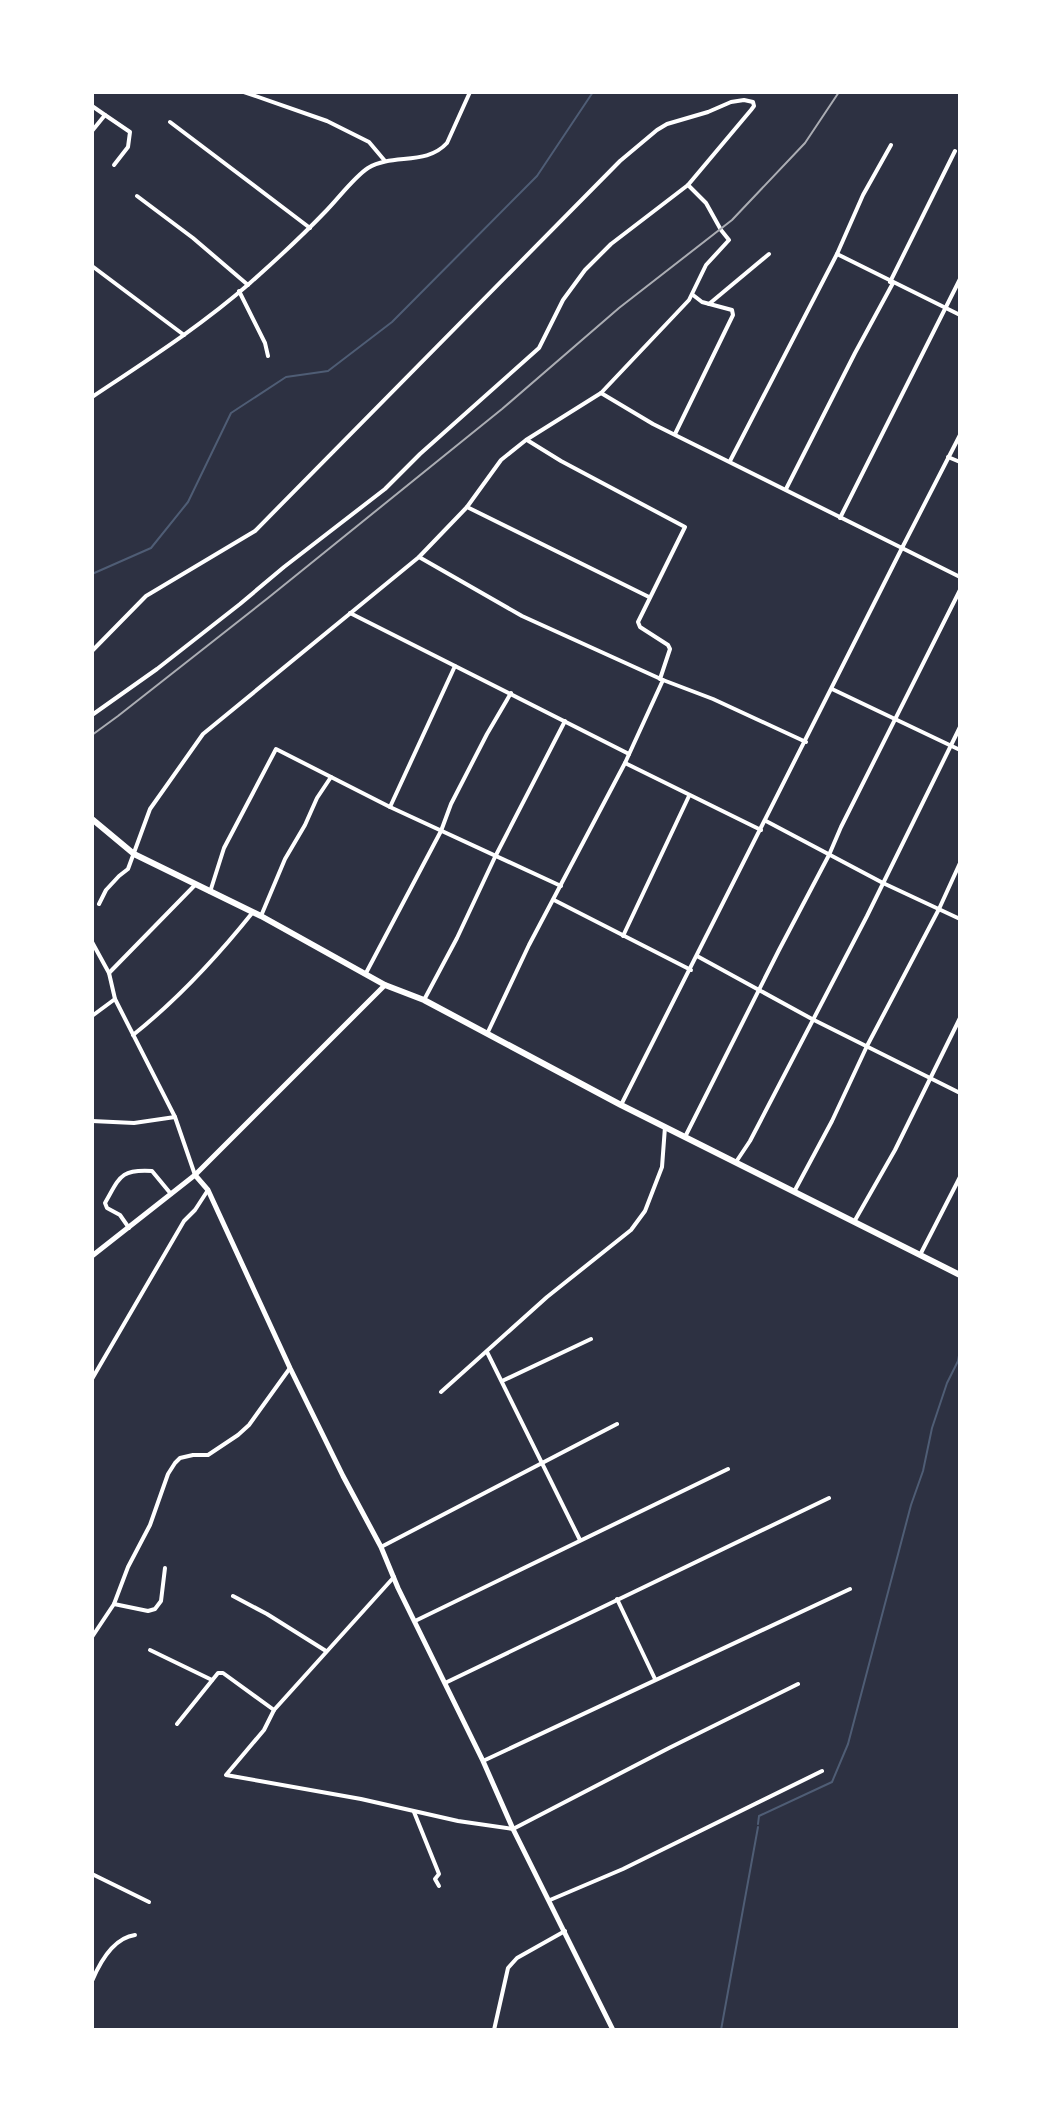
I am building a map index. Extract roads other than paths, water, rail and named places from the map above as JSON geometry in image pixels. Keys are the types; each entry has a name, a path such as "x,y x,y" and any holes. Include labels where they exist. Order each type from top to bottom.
{"main road":[{"path":"92,819 134,854 261,916 385,985 424,1000 621,1105 960,1275"}],"street":[{"path":"244,92 327,121 369,142 385,161"},
{"path":"92,397 184,335 248,285 310,228 366,169 385,161 424,157 442,149 470,92"},
{"path":"92,651 146,596 255,531 620,161 657,130 731,102 750,100 754,106 688,185 611,244 585,270 563,300 539,348 385,489 157,669 92,715"},
{"path":"92,106 130,132 128,147 114,165"},
{"path":"92,131 105,115"},
{"path":"170,122 310,228"},
{"path":"730,461 891,145"},
{"path":"786,489 955,151"},
{"path":"99,904 106,890 128,869 150,809 203,734 419,557 467,507 501,460 526,440 601,393 693,295 706,265 729,240 706,203 688,185"},
{"path":"137,196 248,285"},
{"path":"709,304 769,254"},
{"path":"837,254 960,315"},
{"path":"92,266 184,335"},
{"path":"840,518 960,279"},
{"path":"239,291 265,343 268,356"},
{"path":"675,434 732,320 732,310 709,304 693,295"},
{"path":"601,393 653,424 960,577"},
{"path":"621,1105 960,435"},
{"path":"487,1034 625,763 661,679 670,649 638,624 685,527 526,440"},
{"path":"948,457 960,462"},
{"path":"467,507 649,597"},
{"path":"419,557 522,616 806,742"},
{"path":"685,1137 960,590"},
{"path":"350,613 629,754"},
{"path":"390,807 455,666"},
{"path":"832,688 960,750"},
{"path":"366,973 441,831 451,804 487,734 511,693"},
{"path":"424,1000 565,721"},
{"path":"736,1163 883,883 960,727"},
{"path":"210,892 224,848 276,749 390,807 561,886"},
{"path":"625,763 761,830"},
{"path":"261,916 285,859 331,777"},
{"path":"623,936 689,796"},
{"path":"766,821 883,883 960,919"},
{"path":"794,1192 960,863"},
{"path":"109,973 195,885"},
{"path":"553,900 691,970"},
{"path":"133,1035 166,1009 234,937 253,912"},
{"path":"92,942 109,973 115,999 175,1117 195,1175 208,1190 290,1368 381,1547 513,1829 613,2030"},
{"path":"697,956 812,1019 960,1093"},
{"path":"92,1256 195,1175 385,985"},
{"path":"92,1016 115,999"},
{"path":"854,1222 895,1150 960,1018"},
{"path":"92,1121 134,1123 175,1117"},
{"path":"441,1392 547,1297 631,1230 645,1211 662,1167 665,1127"},
{"path":"129,1228 120,1215 105,1205 123,1174 152,1171 171,1194"},
{"path":"920,1255 960,1177"},
{"path":"92,1379 184,1221 208,1190"},
{"path":"502,1381 591,1339"},
{"path":"487,1352 581,1540"},
{"path":"92,1637 114,1604 175,1463 180,1458 208,1455 238,1435 249,1425 290,1368"},
{"path":"381,1547 617,1424"},
{"path":"415,1621 728,1469"},
{"path":"445,1683 829,1498"},
{"path":"114,1604 148,1611 155,1609 161,1601 165,1568"},
{"path":"394,1577 274,1710 264,1730 226,1775 513,1829 798,1684"},
{"path":"483,1761 850,1589"},
{"path":"233,1596 326,1651"},
{"path":"617,1599 655,1679"},
{"path":"150,1650 212,1680"},
{"path":"177,1724 218,1673 223,1673 274,1710"},
{"path":"550,1900 623,1869 822,1771"},
{"path":"414,1812 439,1874 435,1879 439,1886"},
{"path":"92,1874 149,1902"},
{"path":"494,2030 508,1968 517,1958 565,1931"},
{"path":"92,1981 115,1944 125,1936 135,1935"}],"waterway":[{"path":"92,574 151,548 188,502 231,413 286,377 328,371 392,322 537,176 593,92"},
{"path":"758,1824 759,1816 832,1782 848,1744 932,1428 960,1350"},
{"path":"721,2030 758,1827"}],"railway":[{"path":"92,735 268,598 502,409 619,308 732,220 805,143 839,92"}]}
